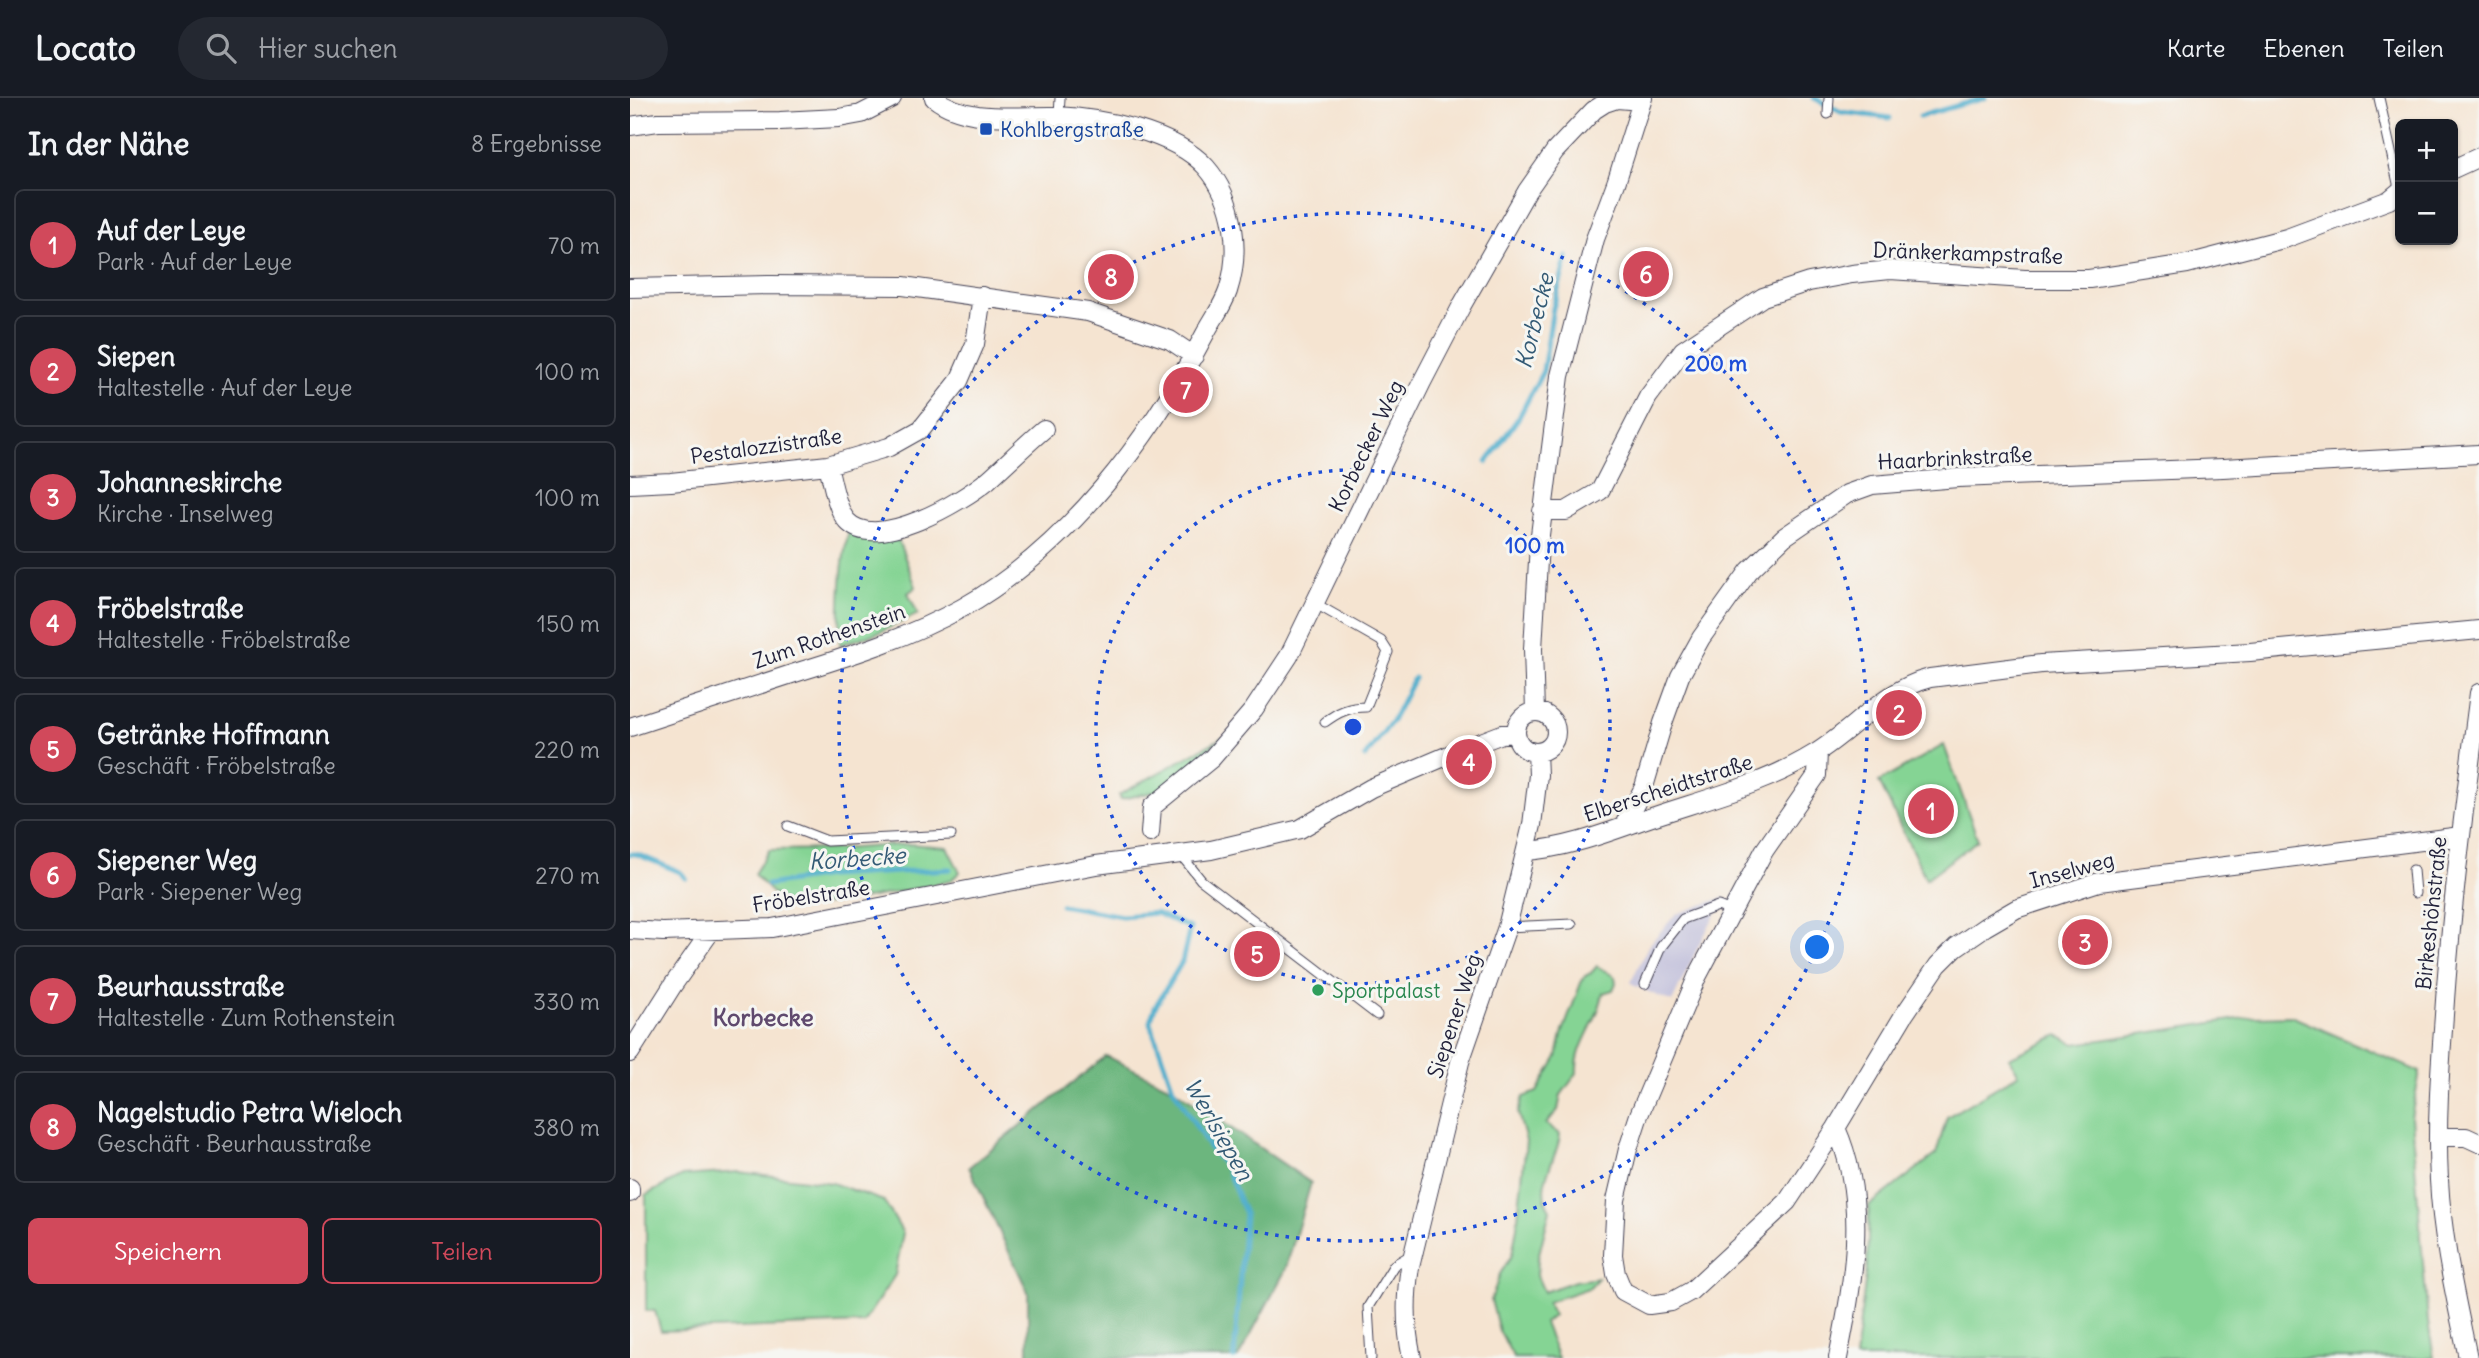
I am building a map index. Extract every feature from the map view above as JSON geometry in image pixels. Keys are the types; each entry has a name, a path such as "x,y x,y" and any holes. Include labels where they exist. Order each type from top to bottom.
{"street":[{"path":"630,126 658,122 839,118 861,114 892,98"},
{"name":"Zum Rothenstein","path":"630,727 900,638 963,607 1027,564 1083,510 1133,449 1194,356 1227,292 1235,252 1232,218 1220,187 1206,167 1187,151 1150,134 1059,107 986,116 966,113 934,98"},
{"name":"Korbecker Weg","path":"1150,834 1152,807 1212,758 1254,709 1289,656 1427,371 1527,191 1555,151 1594,110 1617,99 1642,100"},
{"path":"1535,712 1534,638 1542,511 1560,376 1595,239 1642,100"},
{"path":"2458,167 2479,157"},
{"name":"Dränkerkampstraße","path":"1542,511 1566,511 1600,491 1648,397 1683,350 1763,297 1809,282 1890,270 2025,279 2089,279 2187,264 2287,238 2395,196"},
{"path":"630,288 903,286 1088,312 1170,340 1194,356"},
{"name":"Pestalozzistraße","path":"630,484 828,465 889,446 920,429 959,381 975,344 982,296"},
{"path":"828,465 835,494 847,522 868,532 889,531 933,514 960,499 987,481 1044,429"},
{"name":"Haarbrinkstraße","path":"1623,827 1644,787 1680,676 1701,638 1749,571 1784,537 1847,494 1872,485 1958,478 2223,468 2479,454"},
{"name":"Elberscheidtstraße","path":"1526,851 1557,848 1784,773 1818,752 1889,696 1916,681 2041,664 2250,652 2479,631"},
{"name":"Birkeshöhstraße","path":"2468,1358 2443,1227 2439,1181 2438,1101 2447,968 2479,693"},
{"path":"1535,712 1544,713 1551,719 1556,736 1546,750 1538,752 1523,747 1516,733 1521,719 1535,712"},
{"name":"Fröbelstraße","path":"630,930 711,931 772,928 1096,865 1181,855 1300,830 1371,788 1502,734 1516,733"},
{"name":"Siepener Weg","path":"1412,1358 1405,1298 1414,1254 1460,1062 1507,928 1526,851 1537,786 1538,752"},
{"name":"Inselweg","path":"1818,752 1817,775 1764,851 1690,991 1639,1115 1628,1149 1614,1221 1613,1255 1616,1274 1623,1291 1649,1305 1671,1303 1691,1291 1787,1202 1938,965 1956,947 2016,909 2099,882 2461,836"},
{"path":"630,1053 711,931"},
{"path":"1836,1128 1844,1147 1857,1221 1854,1279 1838,1358"},
{"path":"2438,1137 2466,1137 2479,1143"},
{"path":"630,1188 630,1193"}],"lane":[{"path":"2379,98 2398,182"},
{"path":"1828,114 1829,99"},
{"path":"1316,604 1381,641 1388,652 1366,707 1353,707 1325,722"},
{"path":"788,826 827,841 951,835"},
{"path":"1181,855 1201,880 1377,1015"},
{"path":"2413,870 2415,893"},
{"path":"1645,984 1661,947 1683,919 1718,906 1731,911"},
{"path":"1507,928 1572,924"},
{"path":"1371,1358 1368,1307 1394,1265 1414,1254"}],"shaded area":[{"path":"1725,897 1672,1002 1633,985 1631,982 1648,946 1676,914"}],"green space":[{"path":"850,527 895,532 916,587 908,593 918,614 880,632 840,645 842,570"},
{"path":"1223,737 1163,790 1121,799 1119,795"},
{"path":"1944,745 1978,840 1926,879 1879,782"},
{"path":"909,844 947,847 960,872 950,881 818,905 787,903 769,890 754,874 769,850"},
{"path":"1597,966 1615,977 1616,983 1613,990 1603,993 1601,1004 1580,1052 1577,1073 1561,1095 1558,1110 1546,1124 1560,1134 1545,1182 1545,1200 1550,1210 1538,1258 1537,1276 1544,1292 1575,1281 1598,1278 1589,1288 1547,1302 1554,1315 1544,1323 1558,1358 1514,1358 1499,1331 1491,1300 1500,1274 1512,1255 1517,1227 1526,1141 1518,1113 1523,1097 1537,1092 1557,1057 1562,1034 1581,983"},
{"path":"2291,1016 2420,1072 2411,1117 2428,1322 2434,1358 1855,1358 1867,1268 1869,1206 1936,1154 1947,1117 2019,1074 2009,1058 2058,1035 2075,1044 2251,1017"},
{"path":"1106,1056 1173,1088 1311,1183 1285,1271 1238,1358 1028,1358 1028,1292 969,1167"},
{"path":"739,1172 832,1183 884,1201 903,1233 895,1275 863,1323 661,1331 655,1311 646,1311 646,1195 682,1176"}],"waterway":[{"path":"1814,98 1841,112 1890,118"},
{"path":"1920,116 1985,98"},
{"name":"Korbecke","path":"1487,462 1519,417 1543,371 1553,308 1567,257"},
{"name":"Korbecke","path":"1365,757 1392,721 1414,678"},
{"name":"Korbecke","path":"630,854 680,872 686,878"},
{"name":"Korbecke","path":"767,885 827,876 950,869"},
{"name":"Werlsiepen","path":"1061,905 1122,916 1156,913 1190,928 1182,962 1155,1007 1150,1022 1173,1088 1209,1147 1226,1167 1245,1214 1234,1358"}],"place":[{"name":"Kohlbergstraße","path":"986,129"},
{"name":"Siepener Weg","path":"1646,274"},
{"name":"Nagelstudio Petra Wieloch","path":"1111,277"},
{"name":"Beurhausstraße","path":"1186,390"},
{"name":"Siepen","path":"1899,713"},
{"name":"Fröbelstraße","path":"1469,762"},
{"name":"Auf der Leye","path":"1931,811"},
{"name":"Johanneskirche","path":"2085,942"},
{"name":"Getränke Hoffmann","path":"1257,954"},
{"name":"Sportpalast","path":"1318,990"}],"district":[{"name":"Korbecke","path":"763,1017"}]}
